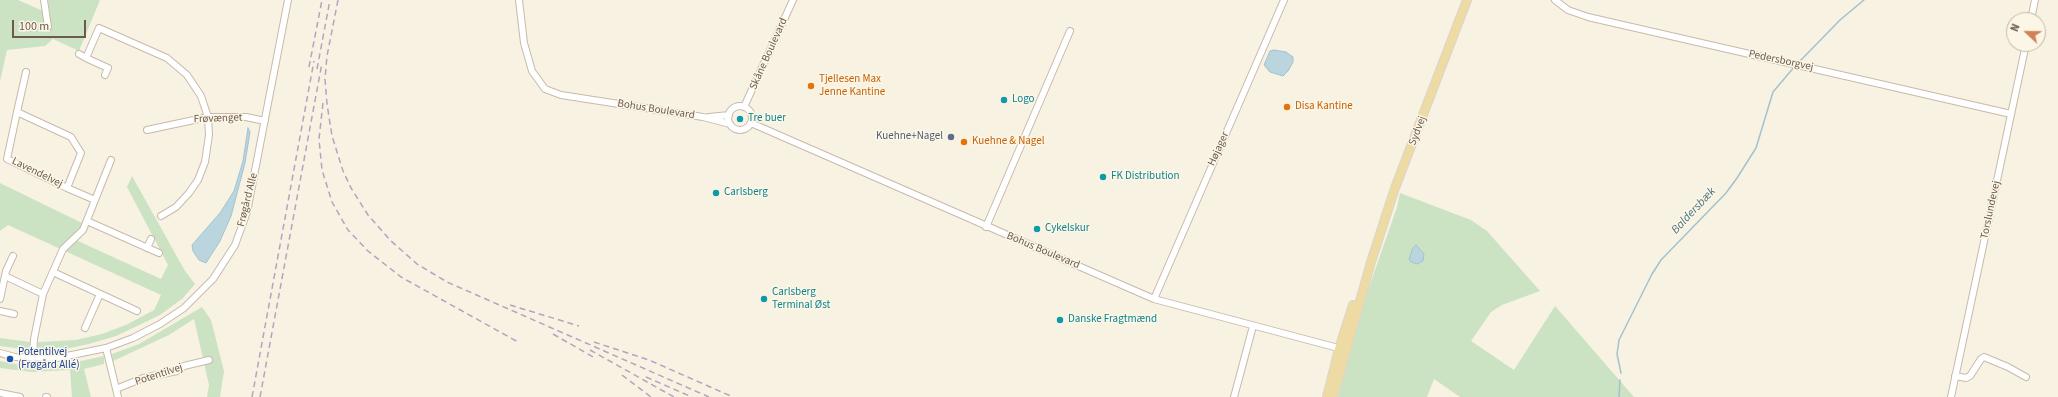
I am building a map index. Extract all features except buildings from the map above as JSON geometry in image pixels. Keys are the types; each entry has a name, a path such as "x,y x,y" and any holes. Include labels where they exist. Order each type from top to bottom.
{"main road":[{"name":"Sydvej","path":"1333,397 1351,310 1371,262 1395,188 1466,0"},
{"name":"Sydvej","path":"1327,397 1342,349"}],"street":[{"path":"44,0 48,27"},
{"name":"Frøgård Alle","path":"0,354 33,358 56,358 80,355 106,348 133,338 160,324 184,308 204,290 219,272 235,245 246,218 288,0"},
{"name":"Bohus Boulevard","path":"519,0 524,43 532,71 538,82 545,89 562,95 703,117 730,124"},
{"name":"Skåne Boulevard","path":"744,107 792,0"},
{"name":"Højager","path":"1154,298 1284,0"},
{"name":"Pedersborgvej","path":"1555,0 1568,10 1588,17 2011,114"},
{"path":"2033,12 2035,0"},
{"path":"93,25 158,53 175,64 192,82 201,96 208,117 208,152 198,180 182,202 162,216"},
{"path":"86,58 99,28"},
{"path":"986,227 1070,31"},
{"name":"Torslundevej","path":"1951,397 2024,52"},
{"path":"78,54 108,68 105,75"},
{"name":"Lavendelvej","path":"26,72 7,159 95,200"},
{"path":"744,107 750,112 751,123 746,128 740,130 734,128 730,124 729,115 734,108 744,107"},
{"name":"Lavendelvej","path":"17,112 71,137 81,153 67,188"},
{"name":"Bohus Boulevard","path":"703,117 729,115"},
{"name":"Frøvænget","path":"147,130 208,117 265,120"},
{"name":"Bohus Boulevard","path":"751,123 986,227 1154,298 1342,349"},
{"path":"33,358 34,338 43,294 63,249 81,235 110,160"},
{"path":"87,221 159,253"},
{"path":"147,248 151,239"},
{"path":"0,299 5,276 13,256"},
{"path":"53,272 137,311"},
{"path":"5,276 43,294"},
{"path":"85,328 100,294"},
{"path":"0,311 14,314"},
{"path":"1234,397 1253,326"},
{"path":"106,348 118,397"},
{"path":"1955,376 1966,378 1970,376 1980,360 1984,357 2008,367 2026,377"},
{"name":"Potentilvej","path":"116,389 144,378 176,371 184,366 209,360"},
{"path":"202,362 204,369"},
{"path":"0,393 20,397"}],"green space":[{"path":"0,0 18,0 50,14 48,0 100,0 79,51 53,39 45,46 7,50 0,81"},
{"path":"132,176 185,271 195,284 183,298 160,315 116,336 65,349 38,350 38,342 76,340 102,334 128,324 154,310 161,295 8,225 0,231 0,183 82,223 78,241 161,279 168,265 127,187"},
{"path":"1400,193 1471,220 1487,231 1540,291 1502,305 1491,312 1471,341 1514,370 1555,306 1634,397 1460,397 1434,379 1427,397 1338,397 1367,293 1397,207"},
{"path":"202,307 211,320 224,371 220,397 207,397 209,385 194,319 169,335 113,361 112,354 139,344"},
{"path":"0,338 30,342 29,350 0,346"},
{"path":"104,356 104,364 84,369 91,397 72,397 70,370 32,372 0,368 0,361 21,365 62,365"}],"water":[{"path":"1274,50 1286,52 1293,57 1293,62 1283,76 1270,72 1264,65 1270,51"},
{"path":"248,128 250,132 245,163 231,216 220,241 206,263 199,260 193,251 192,245 220,213 234,191 243,161"},
{"path":"1416,245 1424,254 1423,261 1417,264 1411,262 1409,259 1413,248"}],"waterway":[{"name":"Baldersbæk","path":"1800,61 1840,20 1864,0"},
{"name":"Baldersbæk","path":"1621,373 1617,354 1619,340 1652,274 1661,260 1726,193 1737,178 1756,148 1773,92 1795,66"},
{"name":"Baldersbæk","path":"1619,397 1620,380"}],"railway":[{"path":"309,67 322,0"},
{"path":"317,69 330,0"},
{"path":"338,0 327,56 325,79 332,136 343,171 351,188 368,215 391,241 417,264 447,282 709,397"},
{"path":"252,397 314,61"},
{"path":"260,397 322,63"},
{"path":"323,103 319,139 322,170 332,202 348,230 368,251 401,277 518,342"},
{"path":"510,305 579,326"},
{"path":"553,334 593,357"},
{"path":"594,342 649,360 733,397"},
{"path":"590,350 674,397"},
{"path":"622,375 651,397"},
{"path":"646,377 692,397"}],"place":[{"name":"Tjellesen Max Jenne Kantine","path":"811,86"},
{"name":"Logo","path":"1004,100"},
{"name":"Disa Kantine","path":"1287,107"},
{"name":"Tre buer","path":"740,119"},
{"name":"Kuehne+Nagel","path":"951,137"},
{"name":"Kuehne & Nagel","path":"964,142"},
{"name":"FK Distribution","path":"1103,177"},
{"name":"Carlsberg","path":"716,193"},
{"name":"Cykelskur","path":"1037,229"},
{"name":"Carlsberg Terminal Øst","path":"764,299"},
{"name":"Danske Fragtmænd","path":"1060,320"},
{"name":"Potentilvej (Frøgård Allé)","path":"10,359"}]}
